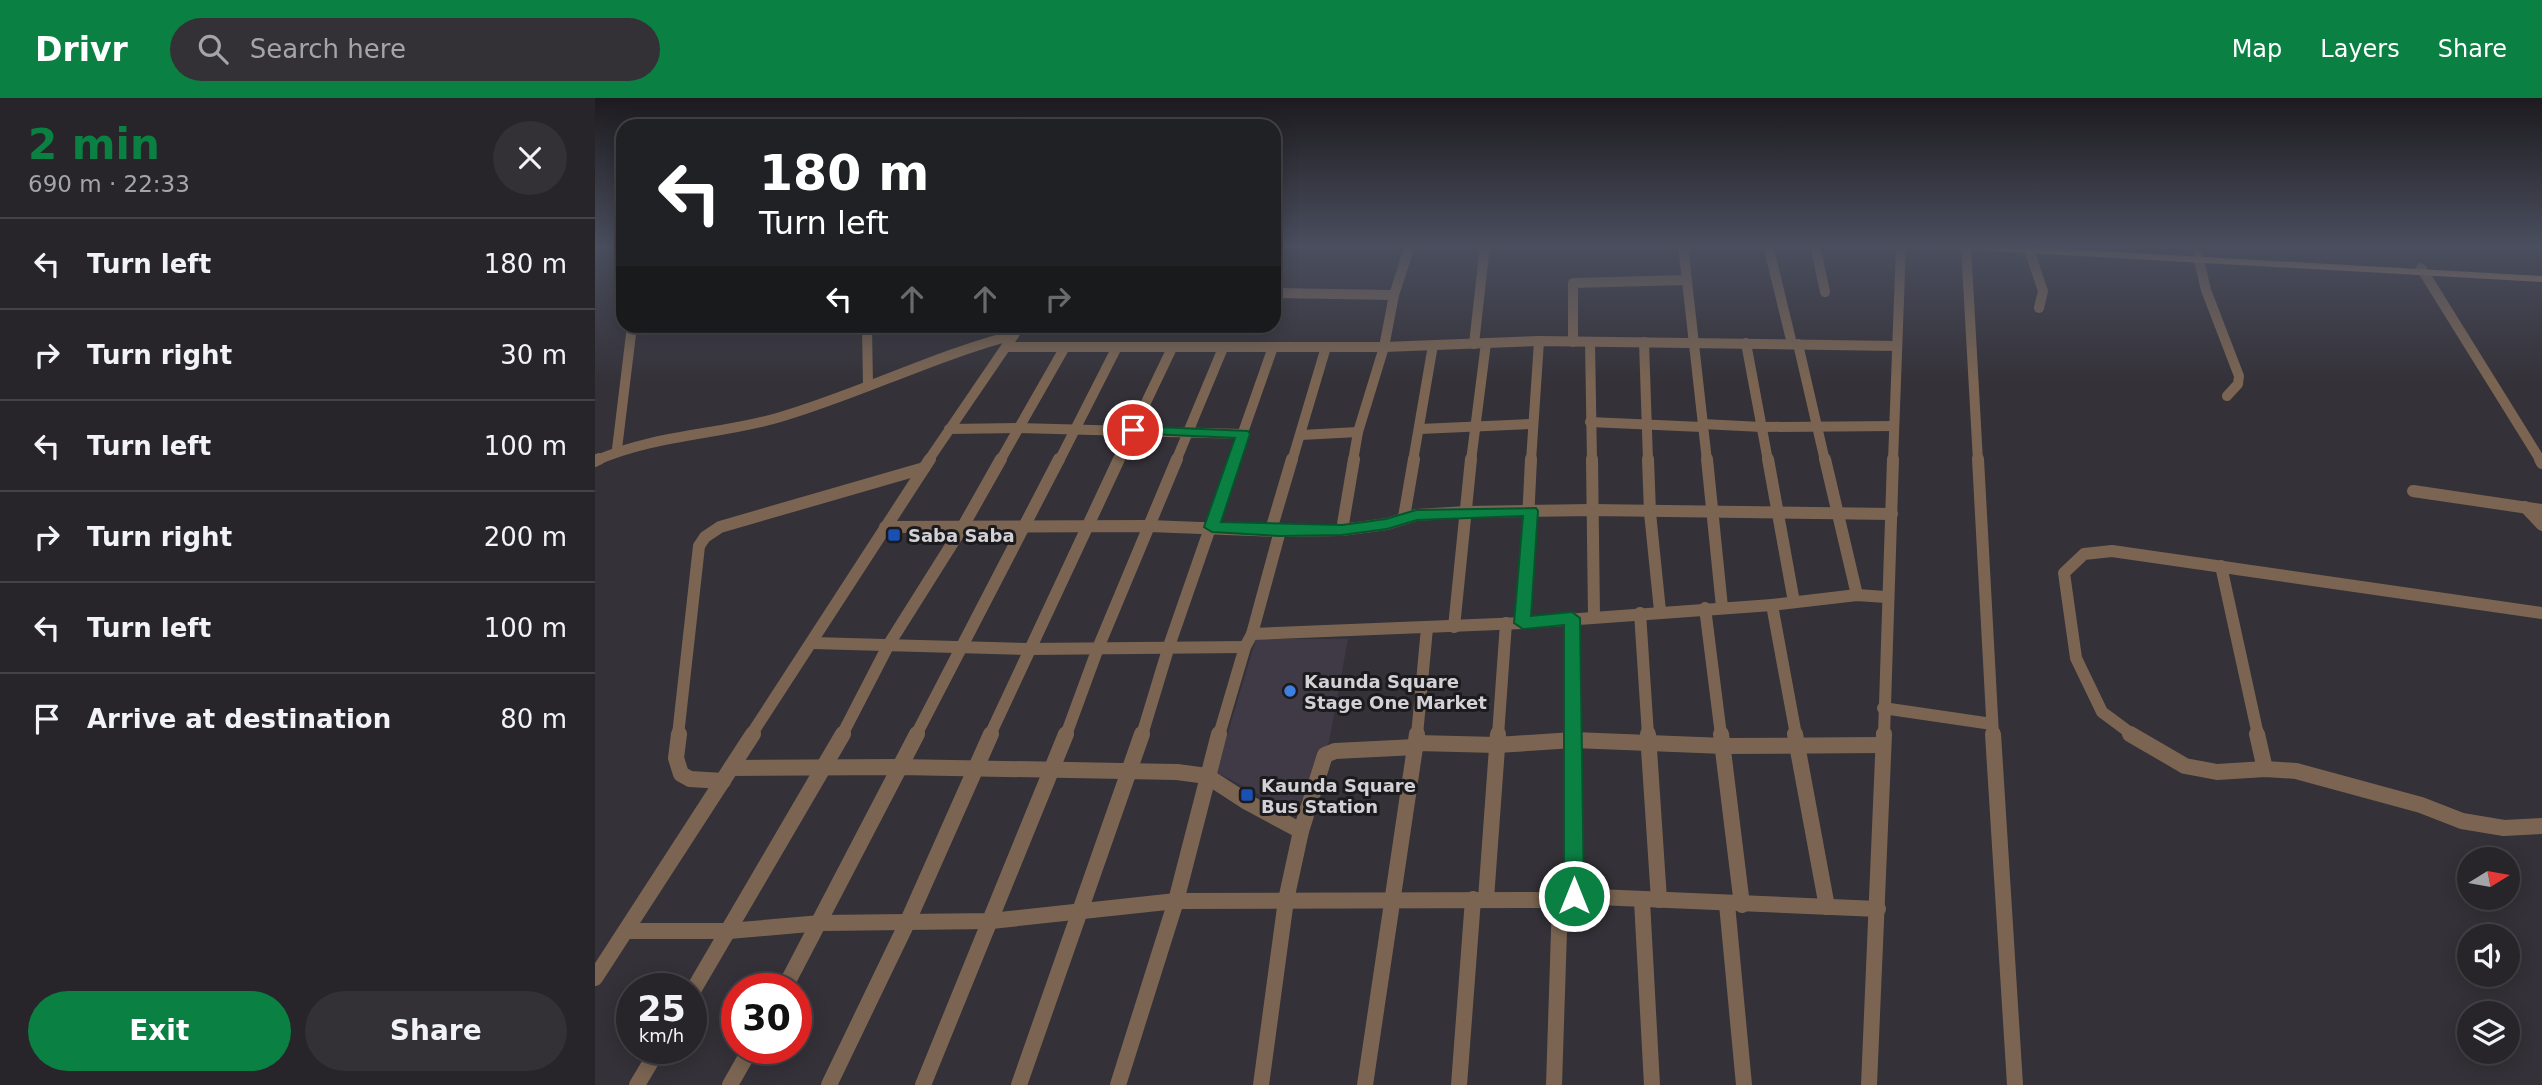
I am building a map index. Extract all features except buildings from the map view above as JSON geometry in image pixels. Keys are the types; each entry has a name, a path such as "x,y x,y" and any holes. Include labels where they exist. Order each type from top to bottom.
{"street":[{"path":"1342,530 1358,432 1384,347 1395,291"},
{"path":"1454,627 1467,512 1483,291"},
{"path":"1571,291 1573,342"},
{"path":"1687,291 1696,343 1722,607"},
{"path":"1781,291 1818,426 1857,595"},
{"path":"1869,1085 1878,909 1886,597 1892,514 1899,291"},
{"path":"1973,291 1992,724 2015,1085"},
{"path":"2039,308 2043,291"},
{"path":"2206,291 2239,376 2238,384 2227,396"},
{"path":"2435,291 2542,463"},
{"path":"1281,293 1394,295"},
{"path":"617,449 631,333"},
{"path":"867,333 868,386"},
{"path":"595,461 617,449 731,430 778,418 868,386 912,366 1008,333"},
{"path":"595,978 813,643 885,527 1015,333"},
{"path":"1523,623 1532,424 1539,341"},
{"path":"1006,347 1384,347 1539,341 1897,346"},
{"path":"1590,342 1594,616"},
{"path":"1644,342 1650,513 1660,611"},
{"path":"1746,343 1794,602"},
{"path":"1404,517 1433,345"},
{"path":"704,973 825,768 888,645 962,528 1065,347"},
{"path":"793,973 1117,347"},
{"path":"1019,1085 1131,770 1169,646 1273,347"},
{"path":"1118,1085 1176,901 1207,776 1245,648 1252,634 1275,530 1326,347"},
{"path":"829,1085 907,923 973,768 1028,649 1172,348"},
{"path":"923,1085 1053,770 1098,648 1223,348"},
{"path":"1590,422 1762,427 1894,426"},
{"path":"1420,429 1532,424"},
{"path":"949,429 1018,428 1243,434"},
{"path":"1301,435 1358,432"},
{"path":"924,468 720,527 705,537 699,546 676,758 681,774 690,779 825,768 899,767 1131,770 1207,776 1247,802 1301,831"},
{"path":"2413,491 2542,510"},
{"path":"2525,507 2542,525"},
{"path":"885,527 1149,526 1342,530 1387,524 1404,517 1467,512 1591,510 1650,513 1892,514"},
{"path":"2542,613 2112,551 2089,551 2075,557 2064,573 2075,658 2102,712 2162,754 2185,766 2217,772 2251,772 2265,769 2296,771 2421,805 2462,821 2504,828 2542,826"},
{"path":"2221,566 2265,769"},
{"path":"1252,634 1506,624 1660,611 1772,606 1857,595 1886,597"},
{"path":"1772,606 1826,907"},
{"path":"1705,608 1724,746 1744,1085"},
{"path":"1640,613 1660,900"},
{"path":"1554,1085 1567,898 1574,740 1572,618"},
{"path":"1459,1085 1497,745 1506,624"},
{"path":"1365,1085 1417,745 1427,628"},
{"path":"813,643 1028,649 1169,646 1245,648"},
{"path":"1884,708 1992,724"},
{"path":"1261,1085 1286,900 1301,831 1325,755 1335,751 1417,745 1497,745 1574,740 1724,746 1882,745"},
{"path":"626,931 729,931 821,923 991,921 1176,901 1567,898 1878,909"},
{"path":"1642,901 1652,1085"},
{"path":"636,1085 649,1064"},
{"path":"730,1085 742,1064"}],"shaded area":[{"name":"Kaunda Square Stage One Market","path":"1256,639 1348,639 1329,742 1295,814 1216,772"}],"place":[{"name":"Saba Saba","path":"894,535"},
{"name":"Kaunda Square Stage One Market","path":"1290,691"},
{"name":"Kaunda Square Bus Station","path":"1247,795"}],"route":[{"path":"1133,430 1243,434 1212,527 1280,531 1342,530 1387,524 1416,515 1530,511 1523,623 1572,618 1574,896"}]}
